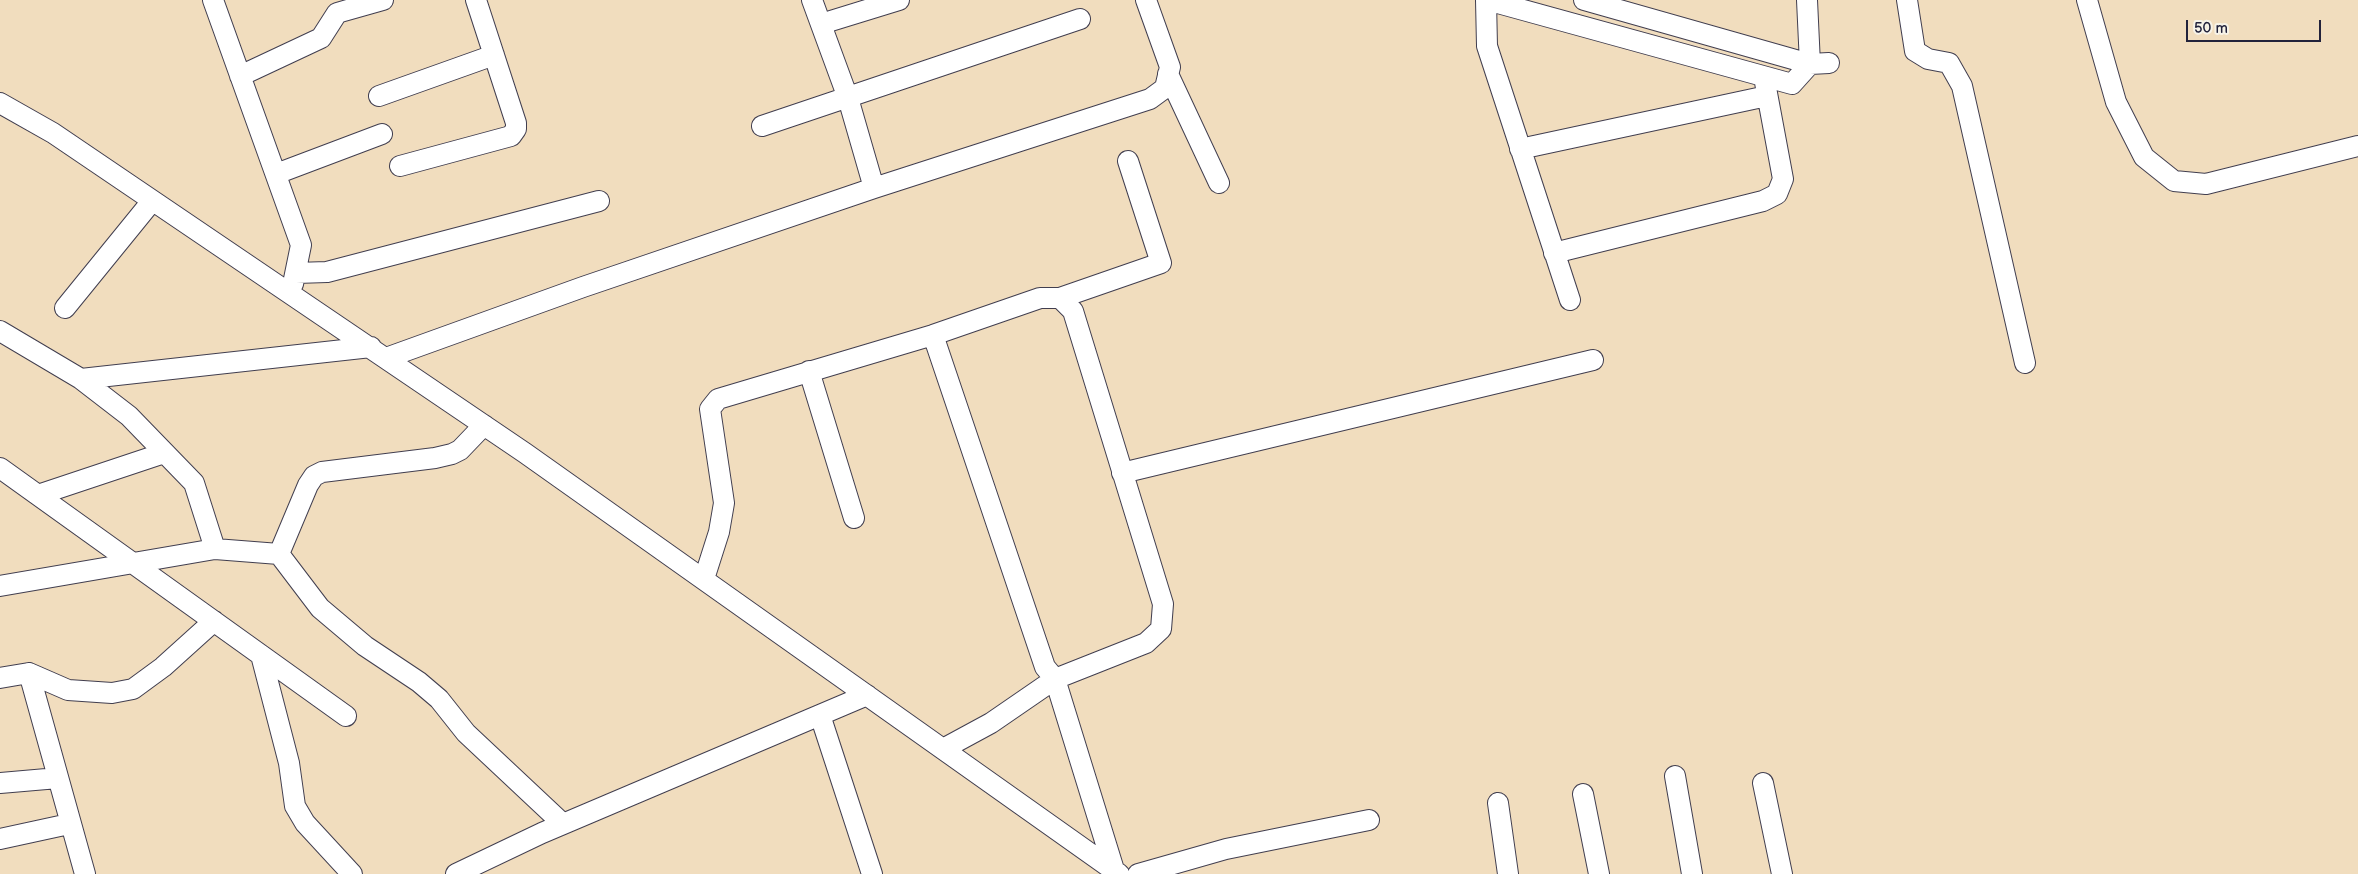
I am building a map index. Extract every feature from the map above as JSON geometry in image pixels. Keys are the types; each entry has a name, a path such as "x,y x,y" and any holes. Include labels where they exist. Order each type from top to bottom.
{"street":[{"path":"213,0 302,245 291,295"},
{"path":"240,76 320,38 337,14 383,0"},
{"path":"400,166 512,136 516,129 516,123 476,0"},
{"path":"812,0 848,98 874,188"},
{"path":"821,24 899,0"},
{"path":"81,379 378,353 874,188 1150,99 1165,88 1170,67 1146,0"},
{"path":"1570,300 1487,46 1487,0 1792,84 1820,63"},
{"path":"1584,0 1820,63"},
{"path":"1807,0 1820,63"},
{"path":"1907,0 1914,50 1928,59 1949,63 1962,86 2025,363"},
{"path":"2087,0 2116,102 2144,157 2174,180 2206,184 2358,146"},
{"path":"762,126 1080,19"},
{"path":"379,96 494,55"},
{"path":"1168,74 1219,183"},
{"path":"1554,253 1763,201 1777,194 1783,180 1764,77"},
{"path":"1520,149 1767,96"},
{"path":"0,103 52,133 484,425 1116,872"},
{"path":"276,174 382,134"},
{"path":"704,579 719,532 724,503 710,409 718,398 933,335 1040,298 1060,298 1161,263 1128,161"},
{"path":"65,308 152,201"},
{"path":"296,273 327,272 599,201"},
{"path":"943,749 991,723 1055,679 1146,643 1161,628 1163,604 1073,311 1060,298"},
{"path":"0,331 81,379 129,416 194,483 216,549"},
{"path":"933,335 1045,667 1055,679 1116,872"},
{"path":"1122,473 1593,360"},
{"path":"809,372 854,518"},
{"path":"279,554 308,484 314,476 322,472 435,458 452,454 460,450 484,425"},
{"path":"38,495 164,453"},
{"path":"0,468 346,716"},
{"path":"0,586 216,549 279,554 320,608 366,646 419,682 439,699 466,733 564,824"},
{"path":"0,678 29,674 68,690 112,693 133,689 163,667 214,621"},
{"path":"262,655 289,763 295,806 305,823 352,874"},
{"path":"29,674 69,824 85,874"},
{"path":"456,874 564,824 867,695"},
{"path":"820,715 872,874"},
{"path":"1675,776 1692,874"},
{"path":"0,783 58,778"},
{"path":"1763,783 1782,874"},
{"path":"1583,794 1599,874"},
{"path":"1498,803 1508,874"},
{"path":"1138,874 1226,849 1369,820"},
{"path":"0,838 69,824"}]}
